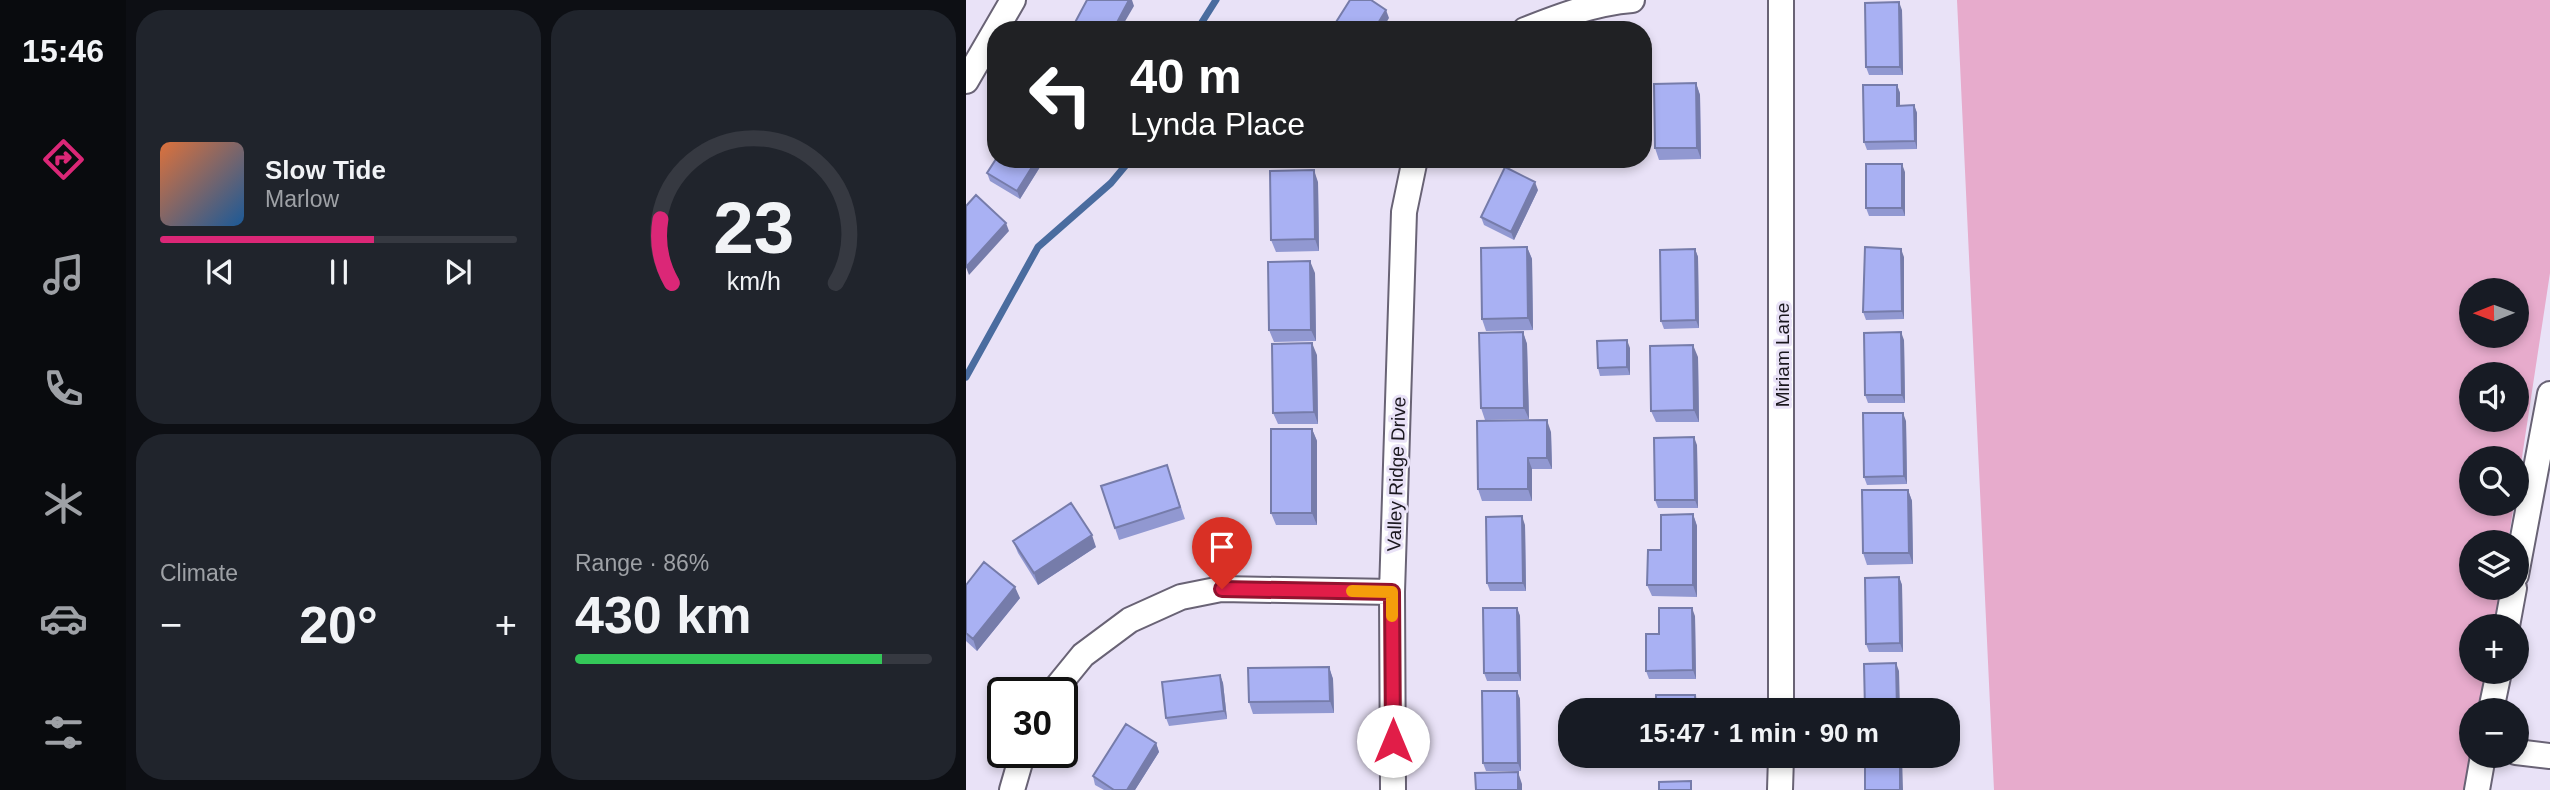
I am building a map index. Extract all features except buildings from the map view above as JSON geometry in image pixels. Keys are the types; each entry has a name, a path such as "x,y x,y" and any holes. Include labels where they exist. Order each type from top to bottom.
{"street":[{"path":"1001,21 1013,0"},
{"path":"1547,21 1616,1 1632,0"},
{"name":"Miriam Lane","path":"1781,698 1782,0"},
{"path":"966,82 987,45"},
{"name":"Valley Ridge Drive","path":"1393,790 1392,592 1404,212 1413,168"},
{"path":"2524,530 2550,394"},
{"path":"1065,677 1083,655 1130,620 1181,597 1222,589 1392,592"},
{"path":"2529,754 2550,756"},
{"path":"1012,790 1018,768"},
{"path":"1780,790 1781,768"},
{"path":"2477,790 2481,768"}],"shaded area":[{"path":"1957,0 2550,0 2550,273 2529,411 2529,362 2459,362 2459,432 2526,432 2524,446 2459,446 2459,516 2512,516 2510,530 2459,530 2459,600 2499,600 2497,614 2459,614 2459,684 2486,684 2485,698 2459,698 2459,768 2470,768 2469,790 1994,790"}],"waterway":[{"path":"1203,21 1216,0"},
{"path":"966,377 1038,247 1111,183 1124,168"}],"slow traffic":[{"path":"1352,591 1392,592 1392,616"}],"route":[{"path":"1222,589 1392,592 1393,741"}]}
